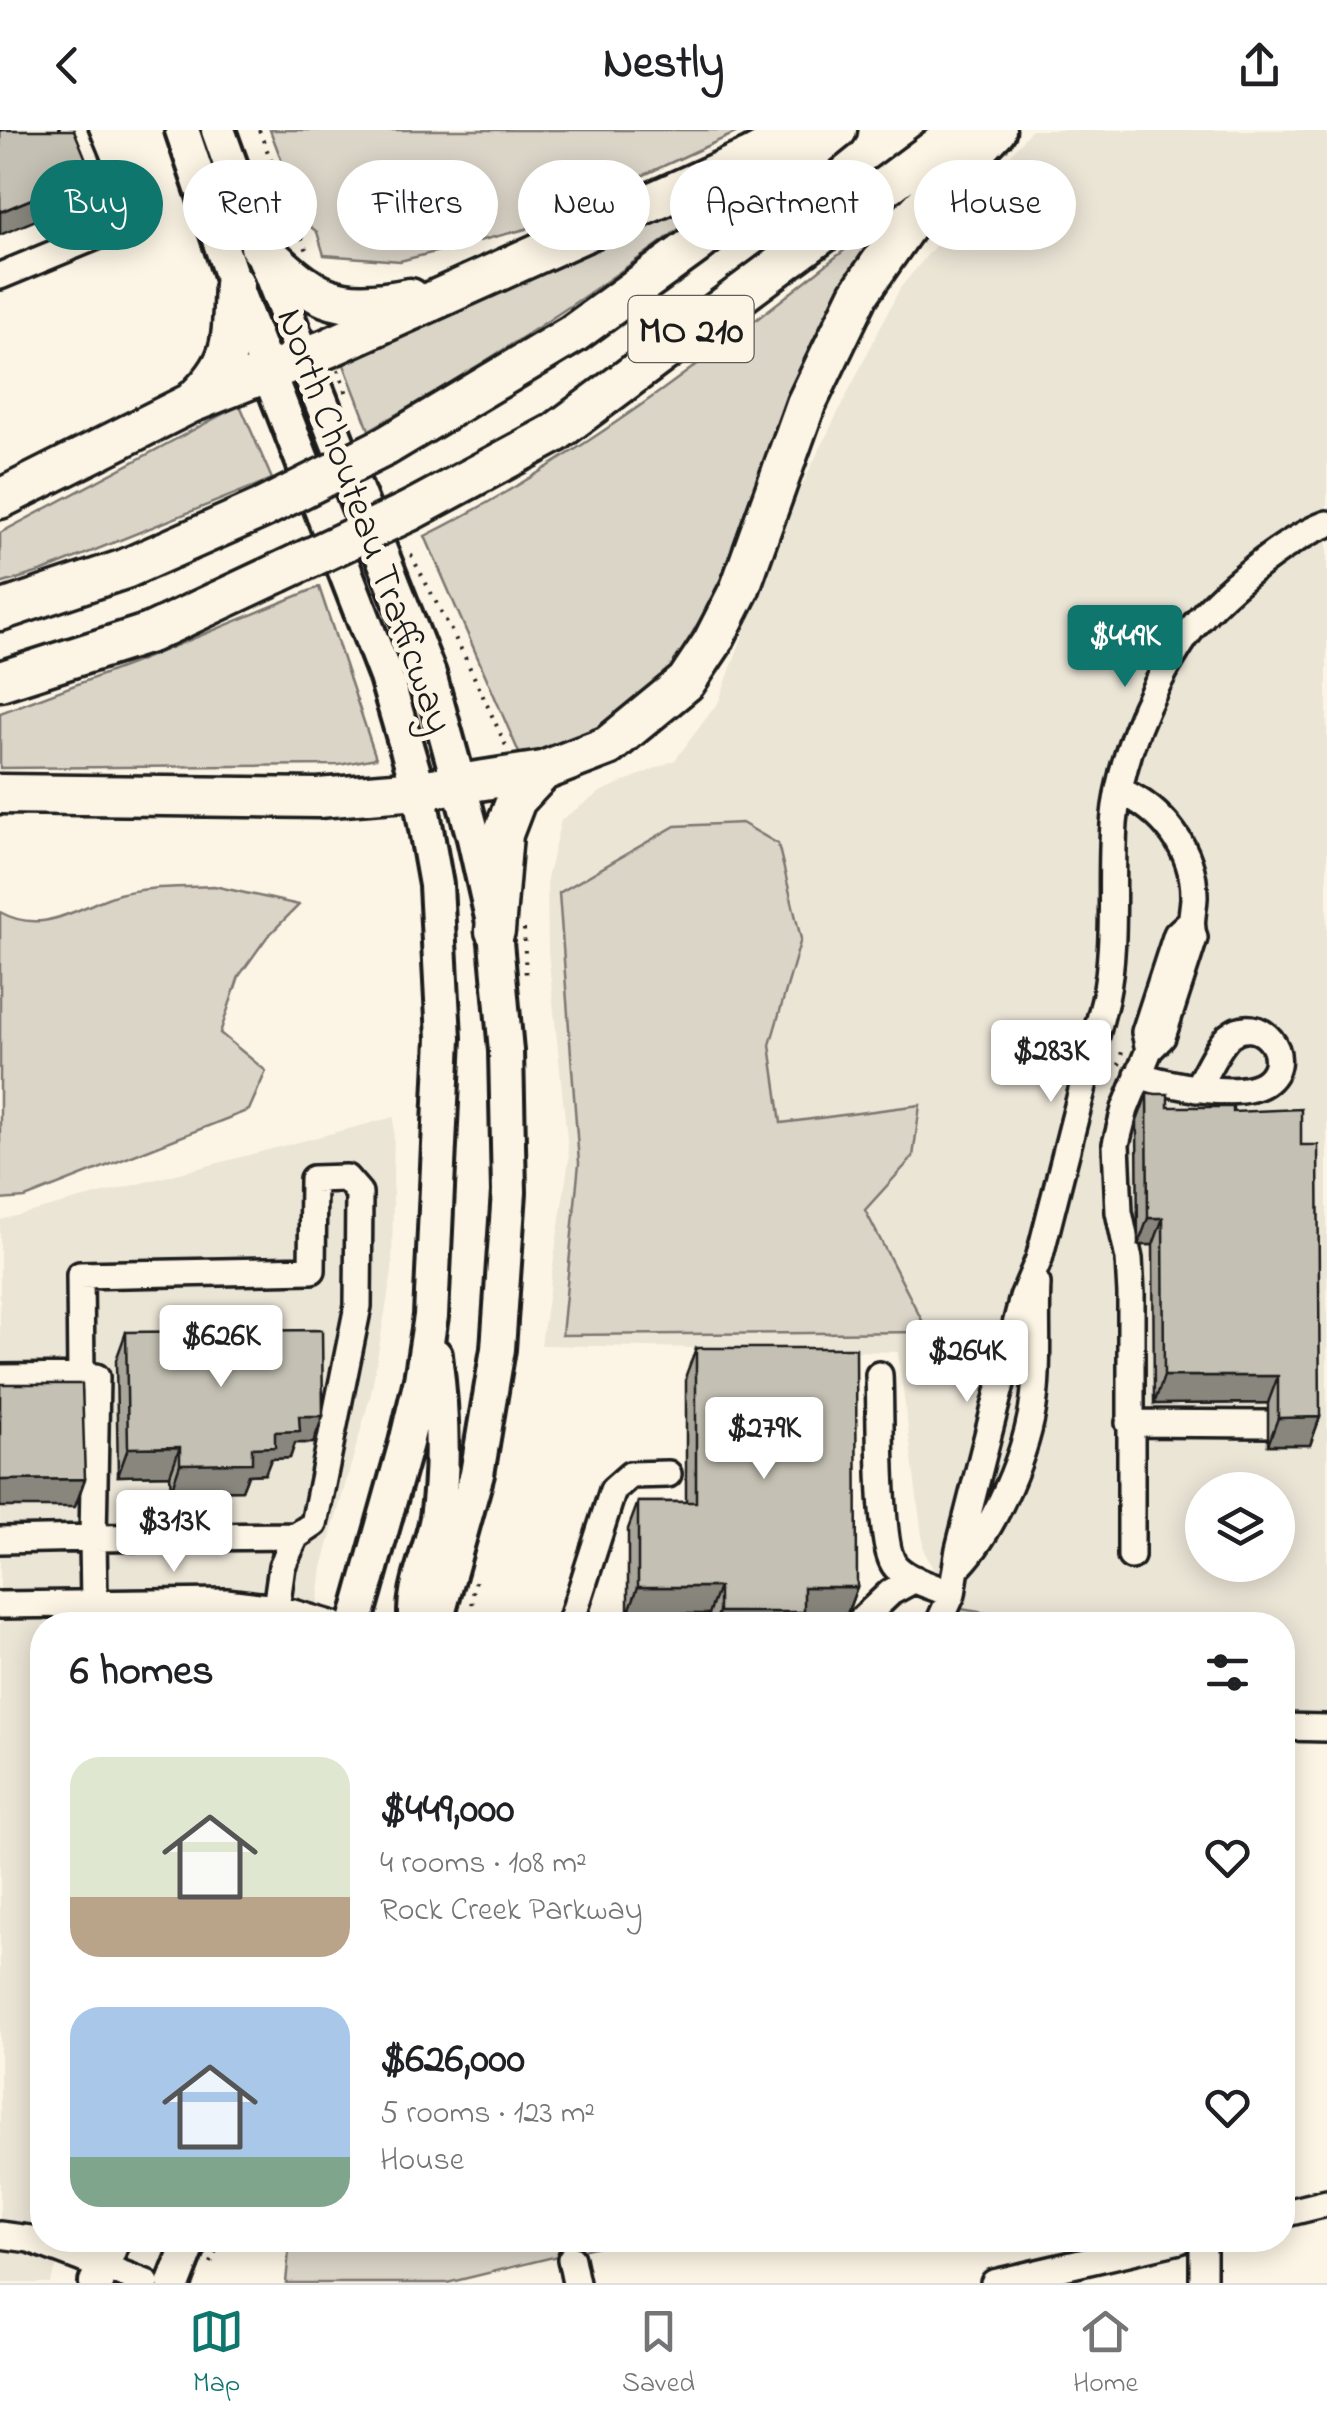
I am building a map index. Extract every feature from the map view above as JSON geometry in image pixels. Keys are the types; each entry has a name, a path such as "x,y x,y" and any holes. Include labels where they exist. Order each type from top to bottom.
{"highway":[{"path":"0,499 190,404 305,358 752,157 803,130"},
{"name":"MO 210","path":"0,611 125,569 263,508 386,446 573,334 695,245 837,130"},
{"name":"MO 210","path":"0,681 150,633 410,510 555,433 961,130"},
{"path":"0,794 318,798 419,790 543,771 608,746 686,682 712,643 740,588 806,404 859,294 911,219 996,130"},
{"path":"263,250 300,284 338,302 368,304 456,288"},
{"path":"190,404 226,362 234,284"},
{"path":"495,931 502,834 516,800 543,771"}],"main road":[{"name":"North Chouteau Trafficway","path":"182,130 234,284 386,676 419,790 436,885 444,1094 430,1316"},
{"name":"North Chouteau Trafficway","path":"218,130 229,160"},
{"name":"North Chouteau Trafficway","path":"261,250 429,674 495,931 506,1052 510,1192 498,1348 477,1474 439,1612"},
{"path":"359,1612 406,1443 421,1380 430,1316"},
{"path":"416,1612 437,1517 442,1409 430,1316"},
{"path":"174,2283 186,2252"}],"street":[{"path":"0,276 114,229 73,130"},
{"path":"943,1612 954,1582 1023,1297 1039,1259 1098,1034 1112,962 1114,822 1128,757 1144,715 1181,642 1220,598 1262,563 1327,524"},
{"path":"1120,791 1146,803 1166,821 1179,841 1192,875 1194,902 1189,923 1194,938 1162,1037 1148,1050 1124,1109 1116,1144 1115,1173 1131,1294 1130,1556"},
{"path":"1138,1075 1196,1089"},
{"path":"276,1608 282,1566 296,1536 314,1524 358,1306 359,1193 346,1178 313,1179 312,1270"},
{"path":"954,1582 1012,1481 1032,1410 1039,1259"},
{"path":"81,1377 80,1274 359,1268"},
{"path":"880,1376 884,1537 894,1566 915,1579 954,1582"},
{"path":"0,1378 96,1377 94,1604"},
{"path":"996,1402 1032,1410"},
{"path":"1129,1423 1268,1424"},
{"path":"989,1430 1024,1438"},
{"path":"574,1612 612,1490 630,1474 668,1474"},
{"path":"0,1540 296,1536"},
{"path":"869,1612 890,1592 915,1579"},
{"path":"0,1605 226,1602 290,1612"},
{"path":"1295,1727 1327,1728"},
{"path":"1295,2211 1327,2203"},
{"path":"0,2236 30,2238"},
{"path":"71,2252 146,2283"},
{"path":"994,2283 1128,2252"},
{"path":"1202,2252 1203,2283"}],"shaded area":[{"path":"270,130 742,130 650,172 650,160 518,160 518,231 498,236 498,160 337,160 337,250 443,250 400,261 324,255 317,232 317,160 281,160"},
{"path":"1031,130 1327,130 1327,1711 1295,1712 1295,1612 955,1612 924,1551 898,1352 541,1345 569,1159 548,952 547,879 561,820 602,791 675,760 719,701 784,521 900,288 932,250 1076,250 1076,160 1006,160"},
{"path":"912,196 894,222 894,210"},
{"path":"670,214 670,235 653,248 562,312 369,430 341,357 592,250 650,250 650,223"},
{"path":"844,250 875,250 836,306 774,431 716,593 665,679 604,725 523,762 425,536 554,463 737,335"},
{"path":"240,405 272,479 43,571 0,584 0,533"},
{"path":"319,587 376,758 339,765 0,768 0,713"},
{"path":"742,823 778,844 801,939 770,1045 781,1123 920,1105 913,1157 865,1210 928,1332 562,1335 579,1163 559,893 675,826"},
{"path":"214,886 299,905 267,937 239,976 220,1033 266,1071 249,1110 25,1198 0,1200 0,912 16,919 47,920 130,891"},
{"path":"394,1117 392,1272 371,1394 322,1567 317,1612 30,1612 30,2252 62,2252 50,2283 0,2283 0,1220"},
{"path":"289,2252 574,2252 447,2283 286,2283"}],"building":[{"path":"0,130 74,130 86,160 30,160 30,200 0,212"},
{"path":"1147,1094 1168,1094 1168,1107 1233,1107 1233,1112 1301,1109 1301,1145 1318,1145 1320,1417 1278,1418 1278,1376 1164,1376 1163,1218 1148,1218"},
{"path":"322,1330 323,1416 299,1416 300,1431 275,1432 275,1447 252,1448 252,1463 180,1464 180,1447 128,1448 126,1332"},
{"path":"696,1348 856,1348 857,1587 804,1587 804,1612 719,1612 719,1587 638,1587 638,1502 696,1502"},
{"path":"0,1384 82,1384 85,1479 0,1480"}]}
